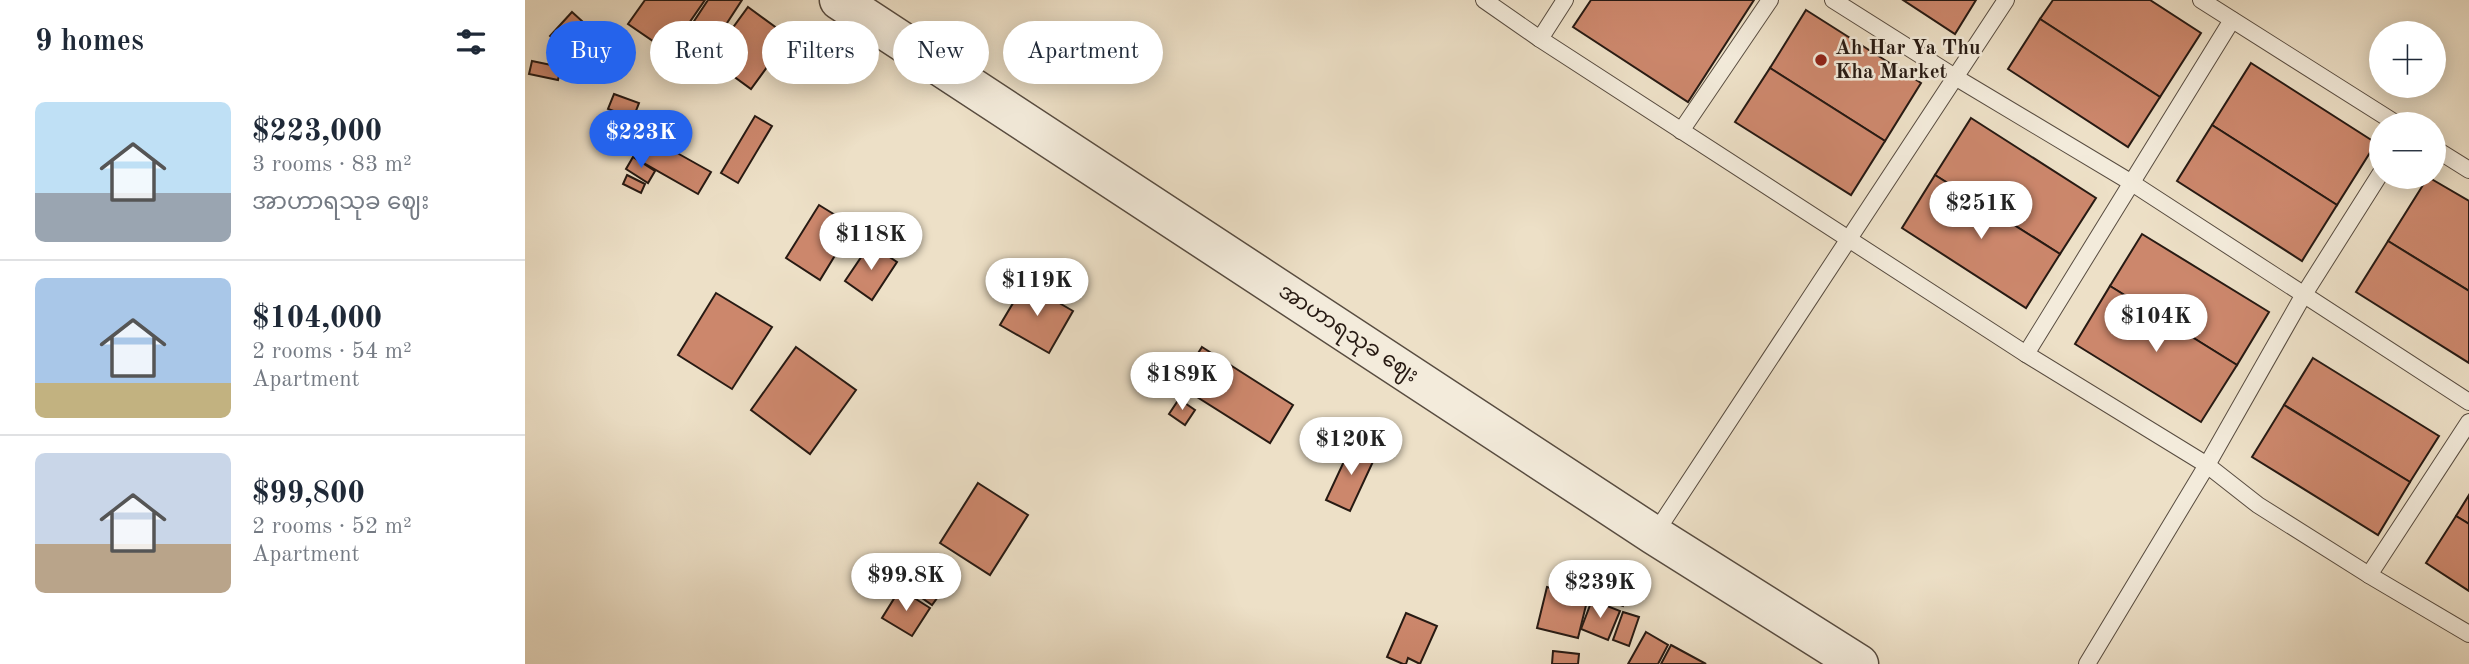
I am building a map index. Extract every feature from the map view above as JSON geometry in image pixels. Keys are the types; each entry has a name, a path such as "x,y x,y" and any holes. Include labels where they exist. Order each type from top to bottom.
{"street":[{"name":"အာဟာရသုခ ဈေး","path":"853,4 1654,535 1859,664"}],"lane":[{"path":"1484,0 1540,40 2026,354 2207,465 2258,505 2368,575 2469,634"},
{"path":"1540,40 1565,0"},
{"path":"1681,131 1770,0"},
{"path":"1833,0 2132,183 2469,402"},
{"path":"1654,535 2006,0"},
{"path":"2201,0 2378,112"},
{"path":"2026,354 2232,20"},
{"path":"2446,156 2469,170"},
{"path":"2087,664 2207,465 2303,296 2371,189"},
{"path":"2368,575 2469,422"}],"building":[{"path":"645,0 705,0 690,21 650,21 650,39 636,29 636,21 630,21"},
{"path":"708,0 742,0 728,21 694,21"},
{"path":"1591,0 1754,0 1688,102 1573,27"},
{"path":"1903,0 1976,0 1955,34"},
{"path":"2053,0 2150,0 2201,33 2160,97 2040,19"},
{"path":"748,7 767,21 762,21 762,74 751,89 744,84 748,84 748,21 738,21"},
{"path":"1806,10 1921,83 1885,141 1770,68"},
{"path":"572,12 582,21 564,21"},
{"path":"2040,19 2160,97 2128,147 2008,69"},
{"path":"532,61 546,64 546,78 529,74"},
{"path":"2251,63 2369,139 2369,154 2337,205 2212,125"},
{"path":"1770,68 1885,141 1851,195 1735,122"},
{"path":"614,94 639,103 632,121 642,125 635,143 606,132 614,111 608,109"},
{"path":"755,116 772,126 738,183 721,173"},
{"path":"1971,118 2096,198 2060,254 1935,175"},
{"path":"2212,125 2337,205 2302,261 2177,181"},
{"path":"654,140 711,172 698,194 642,162"},
{"path":"633,157 655,171 648,183 626,169"},
{"path":"627,175 645,184 641,193 623,184"},
{"path":"1935,175 2060,254 2026,308 1902,228"},
{"path":"2446,188 2469,201 2469,291 2388,241 2420,189"},
{"path":"819,205 853,226 820,280 786,258"},
{"path":"2142,234 2269,312 2237,365 2110,286"},
{"path":"2388,241 2469,291 2469,363 2356,292"},
{"path":"870,244 897,262 872,300 845,281"},
{"path":"1025,283 1073,311 1049,353 1000,325"},
{"path":"2110,286 2237,365 2201,422 2075,344"},
{"path":"716,293 772,327 732,389 678,355"},
{"path":"796,347 856,390 810,454 751,410"},
{"path":"1202,347 1293,405 1270,443 1178,385"},
{"path":"2313,358 2439,436 2410,482 2284,405"},
{"path":"1179,399 1195,410 1185,425 1169,414"},
{"path":"2284,405 2410,482 2378,535 2252,457"},
{"path":"1353,442 1377,453 1350,511 1326,500"},
{"path":"978,483 1028,515 990,575 940,543"},
{"path":"2469,495 2469,524 2456,516"},
{"path":"2456,516 2469,524 2469,591 2426,563"},
{"path":"1606,563 1635,572 1623,606 1595,596"},
{"path":"909,572 940,594 932,605 901,583"},
{"path":"1547,587 1588,597 1578,638 1537,628"},
{"path":"900,589 930,608 912,636 882,618"},
{"path":"1592,600 1620,611 1608,640 1581,629"},
{"path":"1623,612 1639,617 1629,646 1613,640"},
{"path":"1406,613 1437,626 1420,664 1408,658 1406,664 1403,664 1387,657"},
{"path":"1646,632 1668,645 1658,664 1628,664"},
{"path":"1671,645 1706,664 1661,664"},
{"path":"1553,651 1579,654 1578,664 1552,664"}],"place":[{"name":"Ah Har Ya Thu Kha Market","path":"1821,60"}]}
